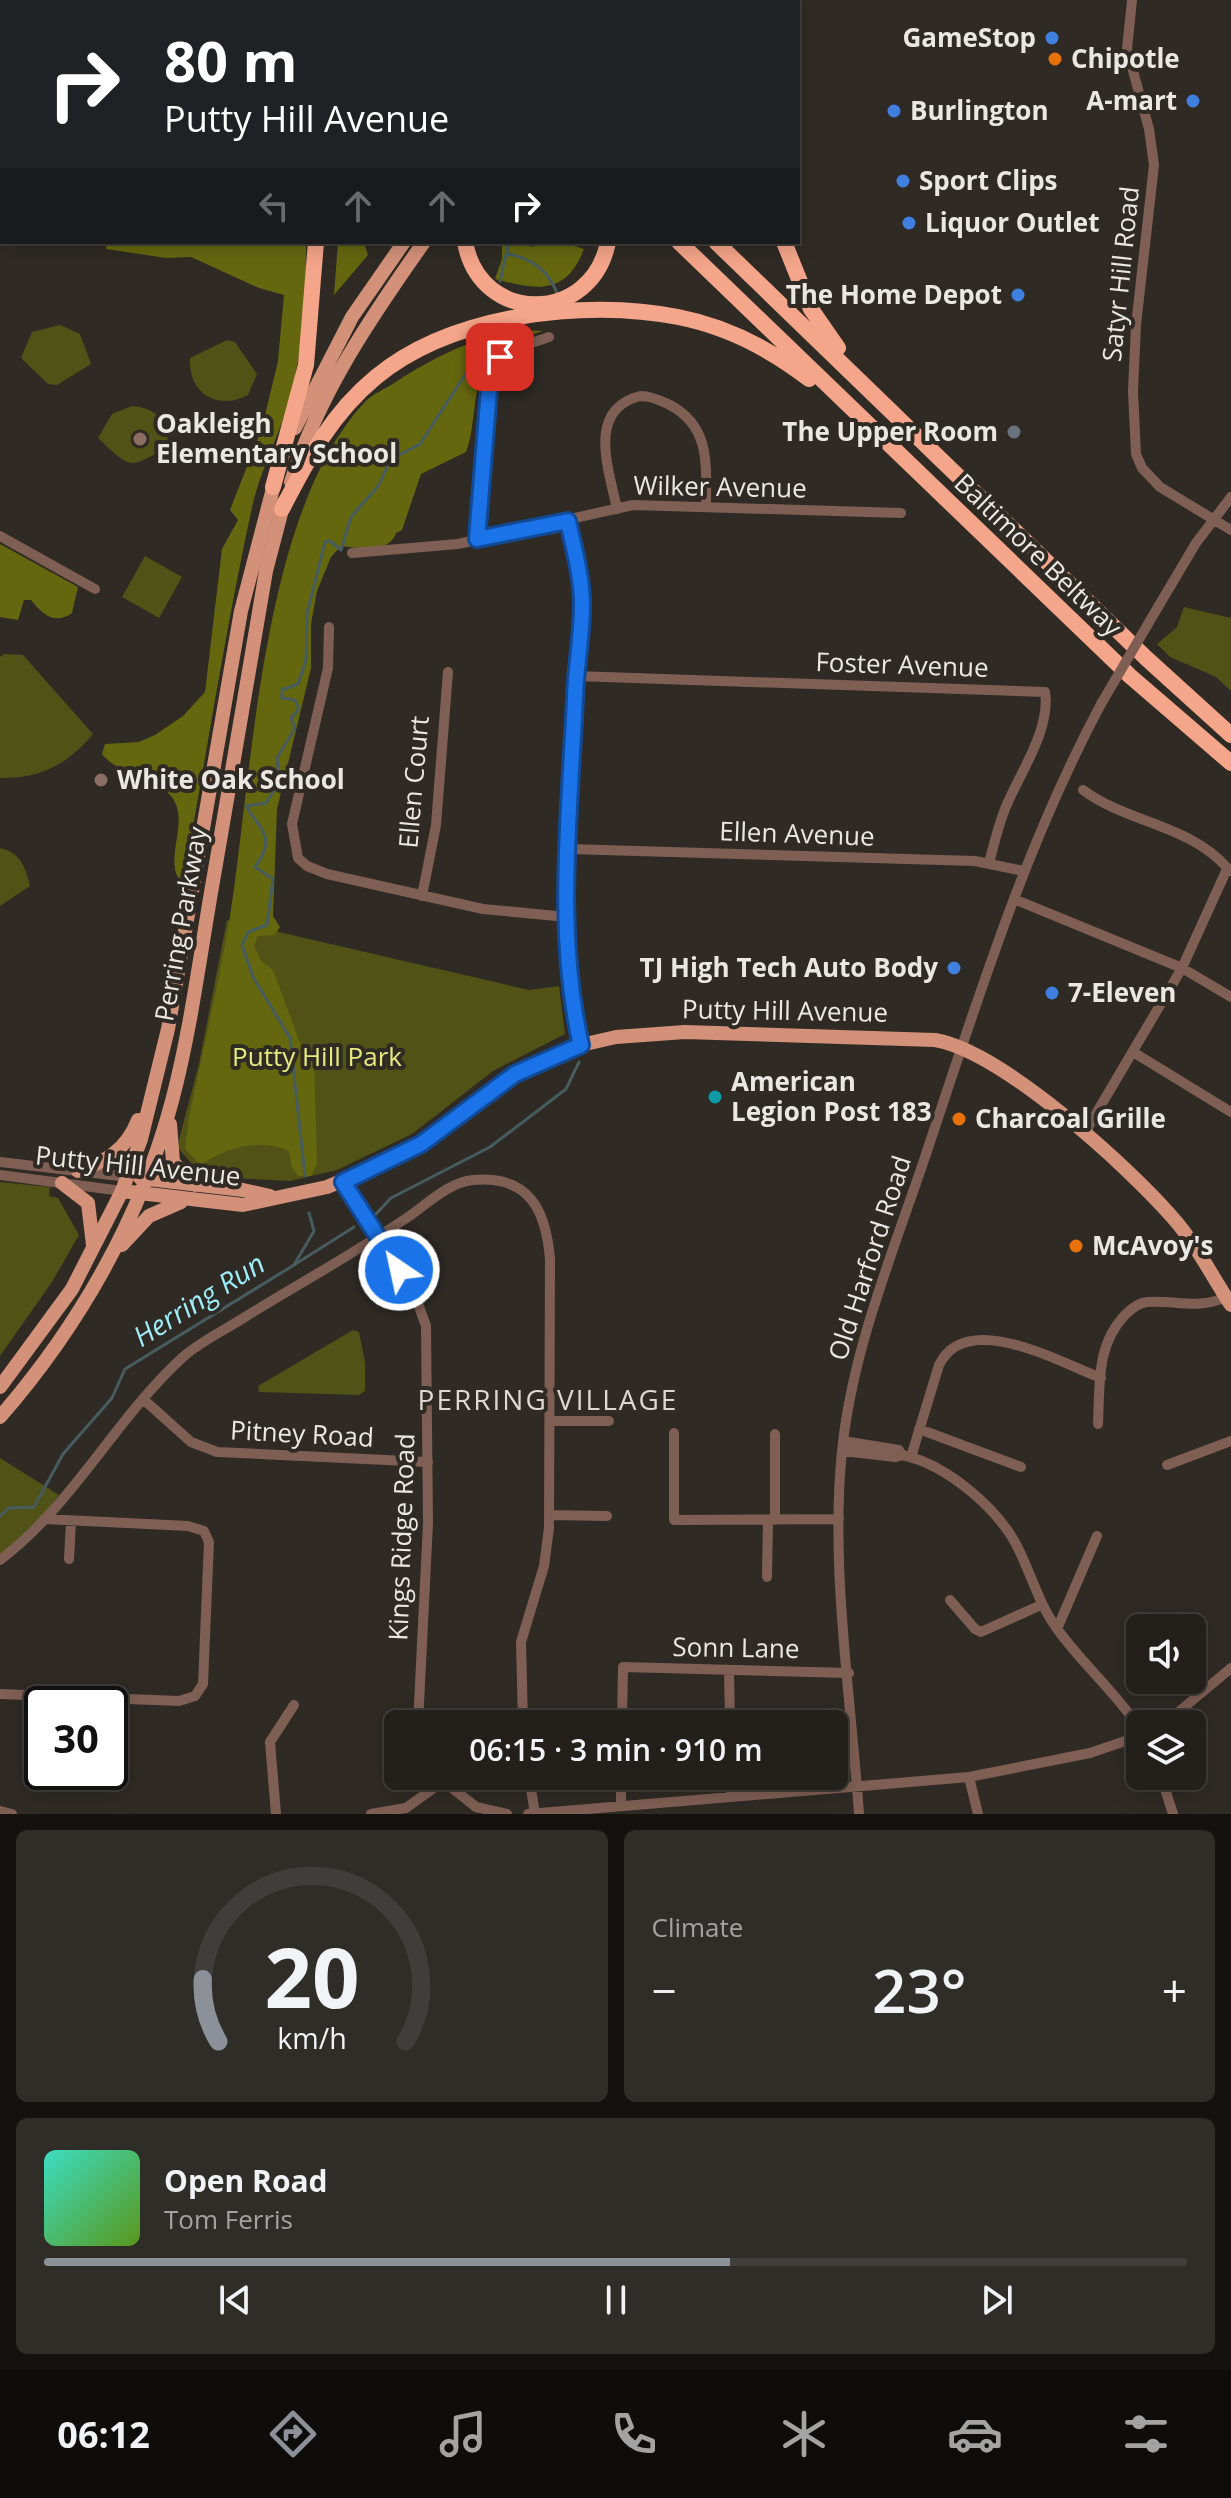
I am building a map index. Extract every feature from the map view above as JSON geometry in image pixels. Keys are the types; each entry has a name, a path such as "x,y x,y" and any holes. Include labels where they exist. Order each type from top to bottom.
{"highway":[{"path":"273,487 306,365 316,244"},
{"path":"466,244 473,266 490,288 519,303 542,305 567,298 586,286 600,267 607,244"},
{"name":"Baltimore Beltway","path":"681,244 1130,676 1231,763"},
{"name":"Baltimore Beltway","path":"718,244 1146,658 1231,735"},
{"path":"785,244 798,283 820,324 876,396"},
{"path":"282,509 328,426 375,377 441,339 477,326 521,317 635,311 698,322 776,356 867,423"}],"main road":[{"name":"Perring Parkway","path":"0,1387 48,1325 92,1251 125,1184 162,1060 241,611 273,487 295,428 325,364 352,317 403,244"},
{"name":"Perring Parkway","path":"0,1417 63,1336 109,1260 143,1186 171,1104 190,1018 266,571 282,509 304,446 338,372 366,325 423,244"},
{"name":"Putty Hill Avenue","path":"125,1184 194,1192 243,1205 343,1182 421,1144 515,1074 581,1045 663,1032 907,1038 963,1046 1007,1073 1084,1134 1174,1219 1228,1301"},
{"path":"78,1171 106,1160 126,1144 162,1060"},
{"path":"109,1260 149,1216 194,1192 170,1155 171,1104"},
{"path":"62,1183 88,1203 93,1223 92,1251"}],"street":[{"name":"Satyr Hill Road","path":"1132,0 1126,38 1128,60 1149,129 1154,165 1135,337 1133,391 1136,454 1151,479 1231,530"},
{"path":"477,539 493,369 505,352 549,337"},
{"path":"617,509 604,428 614,409 640,396 659,400 683,412 697,427 705,454 706,506"},
{"name":"Old Harford Road","path":"859,1814 839,1519 843,1446 863,1344 1046,812 1101,704 1212,520 1231,497"},
{"name":"Wilker Avenue","path":"352,553 455,544 653,504 901,513"},
{"path":"568,521 582,592 567,917 569,982 581,1045"},
{"path":"0,536 95,589"},
{"path":"329,627 328,668 292,824 298,858 314,870 422,896 496,912 567,917"},
{"name":"Ellen Court","path":"422,896 436,825 448,672"},
{"name":"Foster Avenue","path":"576,676 1045,692 1046,706 1037,738 1004,811 989,863"},
{"path":"1083,790 1191,838 1218,857 1229,871 1182,968 1084,1134"},
{"name":"Ellen Avenue","path":"569,849 989,863 1024,871"},
{"path":"1014,899 1182,968 1231,997"},
{"path":"1133,1052 1231,1112"},
{"name":"Putty Hill Avenue","path":"0,1162 78,1171 125,1184"},
{"name":"Putty Hill Avenue","path":"0,1175 62,1183 125,1184"},
{"path":"0,1560 44,1519 143,1399 186,1354 377,1238 463,1181 500,1181 532,1199 546,1225 550,1259 549,1515 544,1566 521,1642 523,1710"},
{"name":"Kings Ridge Road","path":"343,1182 416,1298 426,1326 428,1462 419,1710"},
{"path":"1098,1424 1101,1378 1109,1333 1135,1306 1146,1302 1198,1306 1228,1301"},
{"path":"906,1456 919,1429 943,1357 961,1341 975,1337 1003,1342 1101,1378"},
{"name":"Pitney Road","path":"143,1399 191,1442 217,1452 428,1462"},
{"path":"550,1421 609,1421"},
{"path":"919,1429 1021,1467"},
{"path":"674,1433 674,1520 839,1519"},
{"path":"767,1577 775,1434"},
{"path":"1167,1465 1231,1441"},
{"path":"843,1446 899,1450 971,1492 999,1521 1019,1550 1041,1605 1057,1629 1118,1695 1128,1710"},
{"path":"549,1515 607,1516"},
{"path":"0,1694 179,1701 195,1696 203,1684 206,1533 188,1526 44,1519"},
{"path":"69,1559 71,1522"},
{"path":"1057,1629 1097,1536"},
{"path":"950,1600 981,1632 1041,1605"},
{"name":"Sonn Lane","path":"622,1710 623,1667 849,1673"},
{"path":"1181,1710 1231,1668"},
{"path":"729,1670 730,1710"},
{"path":"276,1814 269,1751 274,1732 294,1705"},
{"path":"528,1814 969,1777 1090,1753 1126,1741"},
{"path":"969,1777 978,1814"},
{"path":"371,1814 406,1808 426,1790"},
{"path":"454,1790 476,1807 507,1814"},
{"path":"531,1790 535,1814"},
{"path":"621,1790 621,1804"},
{"path":"731,1790 731,1795"},
{"path":"1165,1790 1173,1814"},
{"path":"0,1811 12,1814"}],"green space":[{"path":"60,325 80,334 91,364 57,385 48,384 21,358 32,332"},
{"path":"227,340 235,342 257,374 248,395 226,401 216,400 200,390 194,381 190,358"},
{"path":"132,406 141,407 159,417 166,429 168,446 131,463 117,456 98,438 112,414"},
{"path":"145,556 182,577 159,618 122,597"},
{"path":"1184,607 1231,618 1231,691 1216,677 1170,657 1157,644 1177,627"},
{"path":"4,654 23,655 93,734 74,754 52,768 14,778 0,778 0,657"},
{"path":"0,848 13,853 21,862 30,886 0,906"},
{"name":"Putty Hill Park","path":"227,920 529,990 559,986 565,1034 493,1071 412,1134 337,1170 290,1181 212,1177 200,1173 177,1147 199,1064"},
{"path":"0,1182 50,1187 49,1196 58,1198 79,1235 52,1282 0,1356"},
{"path":"353,1330 359,1332 365,1362 365,1391 359,1395 259,1392 258,1386"},
{"path":"0,1458 59,1495 23,1541 0,1560"}],"shaded area":[{"path":"107,244 306,244 304,318 299,356 287,407 253,503 182,887 174,860 179,822 176,804 164,788 117,767 102,754 105,744 139,742 155,735 183,716 205,692 222,549 238,520 230,510 262,428 278,361 284,295 259,288 191,257 166,258 106,249"},
{"path":"338,244 364,244 368,255 334,295"},
{"path":"502,244 531,244 530,247 568,244 584,249 568,275 548,286 524,286 495,279 502,259"},
{"path":"521,330 543,331 506,344 488,360 478,385 466,452 421,474 402,530 387,544 373,548 341,546 331,557 317,591 311,624 311,668 277,809 273,916 280,927 275,935 258,936 254,946 261,961 273,970 303,1051 314,1064 317,1164 311,1176 298,1176 292,1168 289,1151 255,1145 221,1153 201,1165 185,1149 189,1117 230,916 267,646 282,575 303,509 330,451 367,400 455,349"},
{"path":"0,544 78,587 72,613 66,617 50,617 31,600 24,600 18,620 0,617"}],"waterway":[{"name":"Herring Run","path":"500,281 509,244"},
{"path":"508,254 539,267 558,295"},
{"name":"Herring Run","path":"305,1176 290,1038 253,977 242,945 248,932 267,925 273,879 255,867 262,857 266,841 246,806 266,803 279,782 277,758 295,728 291,718 299,709 295,700 282,698 282,690 298,684 306,660 307,613 325,542 330,541 341,550 351,517 379,485 390,460 420,444 479,353"},
{"path":"376,1214 391,1198 490,1147 566,1089 579,1062"},
{"name":"Herring Run","path":"0,1516 9,1508 34,1507 63,1454 112,1398 125,1369 294,1265 314,1231 309,1213"},
{"path":"294,1265 354,1227"}],"place":[{"name":"GameStop","path":"1052,38"},
{"name":"Chipotle","path":"1055,59"},
{"name":"A-mart","path":"1193,101"},
{"name":"Burlington","path":"894,111"},
{"name":"Sport Clips","path":"903,181"},
{"name":"Liquor Outlet","path":"909,223"},
{"name":"The Home Depot","path":"1018,295"},
{"name":"The Upper Room","path":"1014,432"},
{"name":"Oakleigh Elementary School","path":"140,439"},
{"name":"White Oak School","path":"101,780"},
{"name":"TJ High Tech Auto Body","path":"954,968"},
{"name":"7-Eleven","path":"1052,993"},
{"name":"American Legion Post 183","path":"715,1097"},
{"name":"Charcoal Grille","path":"959,1119"},
{"name":"McAvoy's","path":"1076,1246"}],"district":[{"name":"PERRING VILLAGE","path":"548,1400"}],"route":[{"path":"399,1270 343,1182 385,1165 421,1144 515,1074 581,1045 569,982 567,936 575,695 582,616 581,580 568,521 533,525 477,539 490,377 500,357"}]}
